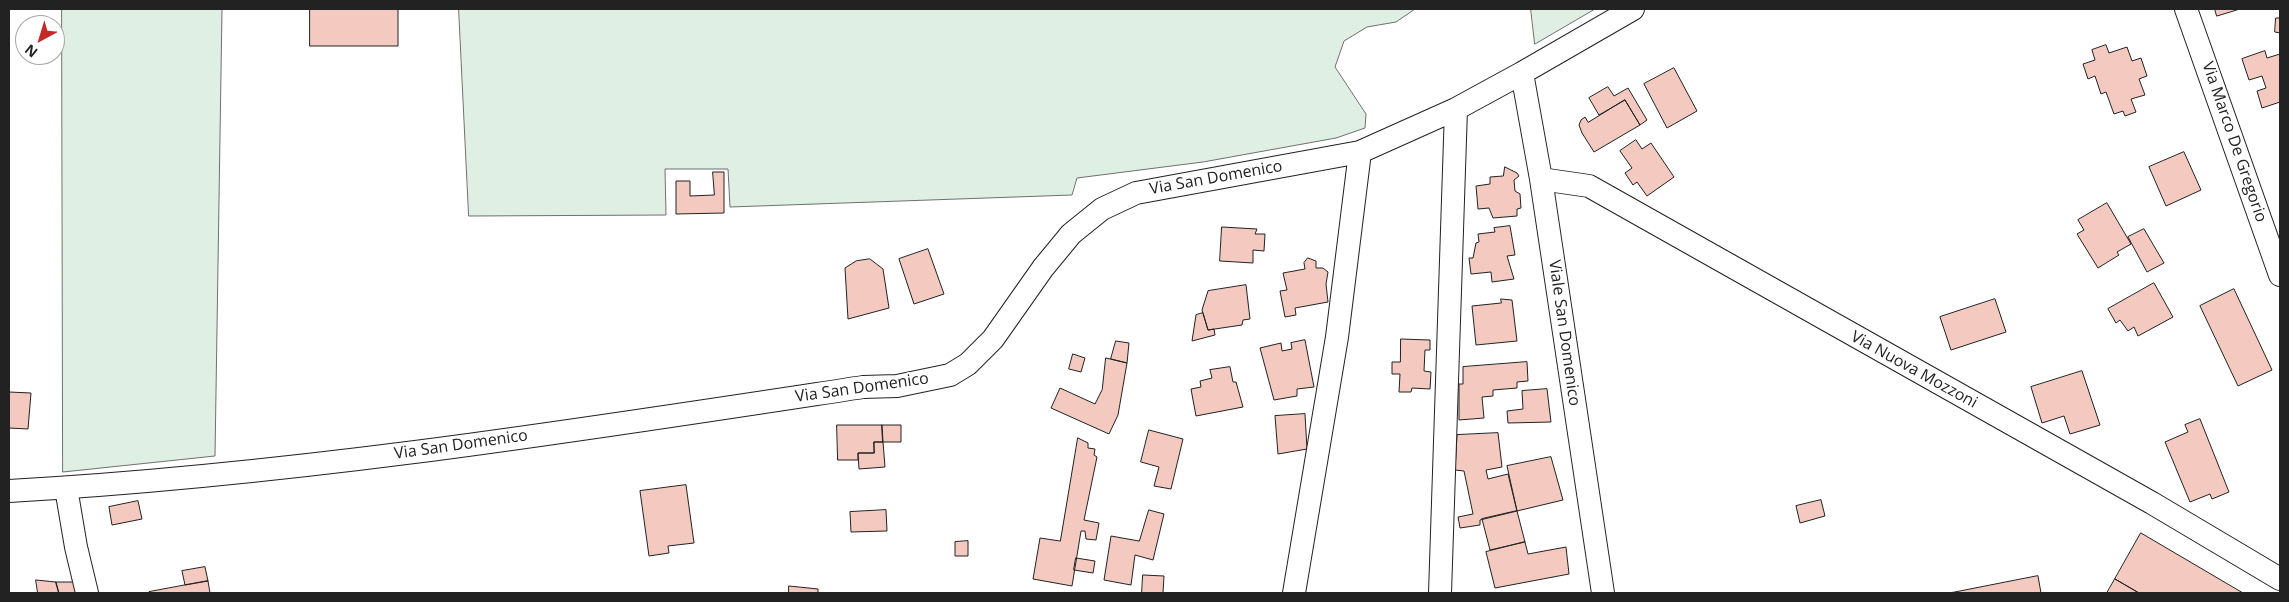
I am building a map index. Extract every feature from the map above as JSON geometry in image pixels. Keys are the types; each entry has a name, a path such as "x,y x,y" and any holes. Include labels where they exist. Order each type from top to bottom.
{"street":[{"name":"Via San Domenico","path":"9,491 206,476 331,462 634,422 863,387 897,386 950,375 968,364 993,339 1043,268 1071,234 1102,210 1136,193 1360,152 1456,109 1522,74 1633,9"},
{"name":"Via Marco De Gregorio","path":"2186,9 2280,275"},
{"name":"Viale San Domenico","path":"1522,74 1541,179 1603,593"},
{"path":"1440,593 1456,109"},
{"path":"1294,593 1337,336 1360,152"},
{"name":"Via Nuova Mozzoni","path":"1541,179 1588,186 2152,503 2280,579"},
{"path":"66,488 87,593"}],"green space":[{"path":"62,9 222,9 215,456 63,472 62,65 65,65 65,15 62,15"},
{"path":"459,9 1415,9 1396,22 1367,27 1344,41 1335,67 1366,114 1365,128 1336,138 1203,162 1077,178 1072,195 730,207 728,169 665,169 666,215 469,216"},
{"path":"1531,9 1595,9 1535,44"}],"building":[{"path":"310,9 398,9 398,46 310,46"},
{"path":"2215,9 2240,9 2217,16"},
{"path":"2276,18 2280,18 2280,33 2275,32"},
{"path":"2106,45 2109,53 2127,47 2132,61 2141,58 2147,76 2139,79 2145,95 2131,99 2136,112 2125,116 2123,111 2114,114 2106,92 2101,94 2095,76 2088,79 2083,64 2095,60 2092,50"},
{"path":"2265,51 2267,58 2280,54 2280,102 2262,108 2257,91 2266,88 2262,76 2249,80 2242,59"},
{"path":"1674,68 1697,111 1667,128 1644,84"},
{"path":"1608,87 1614,96 1628,88 1647,120 1640,125 1625,100 1599,115 1589,98"},
{"path":"1625,100 1640,125 1594,152 1582,133 1579,125 1581,120 1585,117 1588,122"},
{"path":"1636,140 1642,149 1651,143 1674,177 1647,196 1637,182 1633,185 1625,173 1632,168 1620,151"},
{"path":"2184,152 2201,190 2166,206 2149,167"},
{"path":"1505,167 1519,176 1514,180 1515,191 1520,194 1521,208 1517,209 1517,216 1493,218 1489,208 1478,209 1476,186 1490,184 1490,177 1503,176"},
{"path":"713,172 724,172 724,213 676,214 676,181 690,181 690,196 714,195"},
{"path":"2107,203 2131,244 2117,252 2119,255 2098,268 2077,234 2084,230 2078,220"},
{"path":"1510,226 1515,255 1507,256 1514,279 1492,282 1491,272 1471,274 1469,258 1473,258 1476,243 1479,242 1478,234 1495,232 1494,228"},
{"path":"1222,227 1257,229 1255,234 1265,234 1264,251 1253,250 1253,263 1220,261"},
{"path":"2144,229 2164,263 2147,272 2128,237"},
{"path":"928,249 944,294 914,304 899,259"},
{"path":"1308,258 1316,261 1316,268 1323,268 1328,272 1326,284 1328,302 1295,308 1296,315 1285,317 1280,291 1287,290 1283,273 1305,269 1304,263"},
{"path":"870,259 883,269 889,308 848,319 845,268 856,261"},
{"path":"2154,283 2173,317 2138,336 2134,327 2128,331 2120,320 2116,323 2108,309"},
{"path":"1246,285 1250,319 1243,320 1242,325 1208,330 1202,310 1208,291"},
{"path":"2234,289 2272,370 2238,386 2200,306"},
{"path":"1501,299 1512,300 1517,341 1476,345 1472,306 1501,303"},
{"path":"1995,299 2006,332 1951,350 1940,317"},
{"path":"1203,313 1208,330 1214,329 1215,335 1192,341 1196,315"},
{"path":"1401,339 1430,340 1430,350 1425,350 1424,371 1431,372 1430,389 1412,388 1411,392 1399,392 1400,374 1392,374 1392,362 1400,362"},
{"path":"1305,340 1314,387 1297,389 1297,396 1274,400 1260,348 1281,343 1282,351 1292,349 1291,343"},
{"path":"1116,341 1129,343 1127,363 1111,359"},
{"path":"1073,354 1085,358 1081,372 1069,369"},
{"path":"1106,358 1127,363 1118,415 1109,434 1051,408 1060,388 1095,404 1102,390"},
{"path":"1527,362 1528,381 1517,382 1517,388 1493,390 1493,396 1482,397 1484,418 1459,420 1459,384 1463,384 1463,367"},
{"path":"1230,367 1233,382 1236,382 1243,407 1196,416 1191,389 1201,387 1200,381 1212,378 1210,370"},
{"path":"2082,371 2100,425 2070,434 2064,416 2042,423 2031,387"},
{"path":"1547,389 1551,422 1508,423 1507,411 1523,409 1522,391"},
{"path":"9,392 31,393 28,429 9,428"},
{"path":"1305,414 1307,449 1278,454 1275,416"},
{"path":"2200,419 2229,492 2212,499 2210,494 2190,502 2165,442 2188,432 2185,425"},
{"path":"837,425 882,425 883,442 874,442 874,453 858,453 858,460 838,460"},
{"path":"882,425 901,425 901,442 883,442"},
{"path":"1149,430 1183,439 1171,489 1154,486 1159,467 1141,462"},
{"path":"1498,433 1502,467 1486,470 1488,479 1508,474 1517,511 1480,520 1480,525 1460,528 1458,517 1473,514 1464,471 1455,470 1457,435"},
{"path":"1078,438 1088,443 1088,448 1095,449 1094,455 1097,457 1084,520 1099,523 1096,540 1086,539 1085,531 1081,531 1072,586 1033,579 1040,538 1060,541"},
{"path":"874,442 883,442 885,467 859,469 858,453 874,453"},
{"path":"1551,457 1563,500 1517,511 1507,466"},
{"path":"686,485 694,543 668,546 669,553 649,556 640,491"},
{"path":"1821,500 1825,516 1800,523 1796,506"},
{"path":"138,501 142,519 112,525 109,507"},
{"path":"886,510 887,531 851,532 850,512"},
{"path":"1149,510 1164,514 1153,560 1135,555 1131,585 1104,580 1111,536 1139,541"},
{"path":"1517,511 1525,542 1490,550 1482,519"},
{"path":"2141,533 2243,593 2139,593 2115,579"},
{"path":"968,541 968,556 955,556 955,542"},
{"path":"1525,542 1528,554 1566,547 1569,574 1495,588 1486,552"},
{"path":"1076,558 1095,561 1093,573 1074,570"},
{"path":"205,567 208,581 185,585 182,571"},
{"path":"1143,575 1164,576 1163,593 1142,593"},
{"path":"2038,576 2041,593 1950,593"},
{"path":"2115,579 2139,593 2107,593"},
{"path":"36,580 56,582 59,593 38,593"},
{"path":"208,581 210,593 149,593 149,592"},
{"path":"56,582 79,582 81,593 59,593"},
{"path":"789,586 818,589 818,593 789,593"}]}
